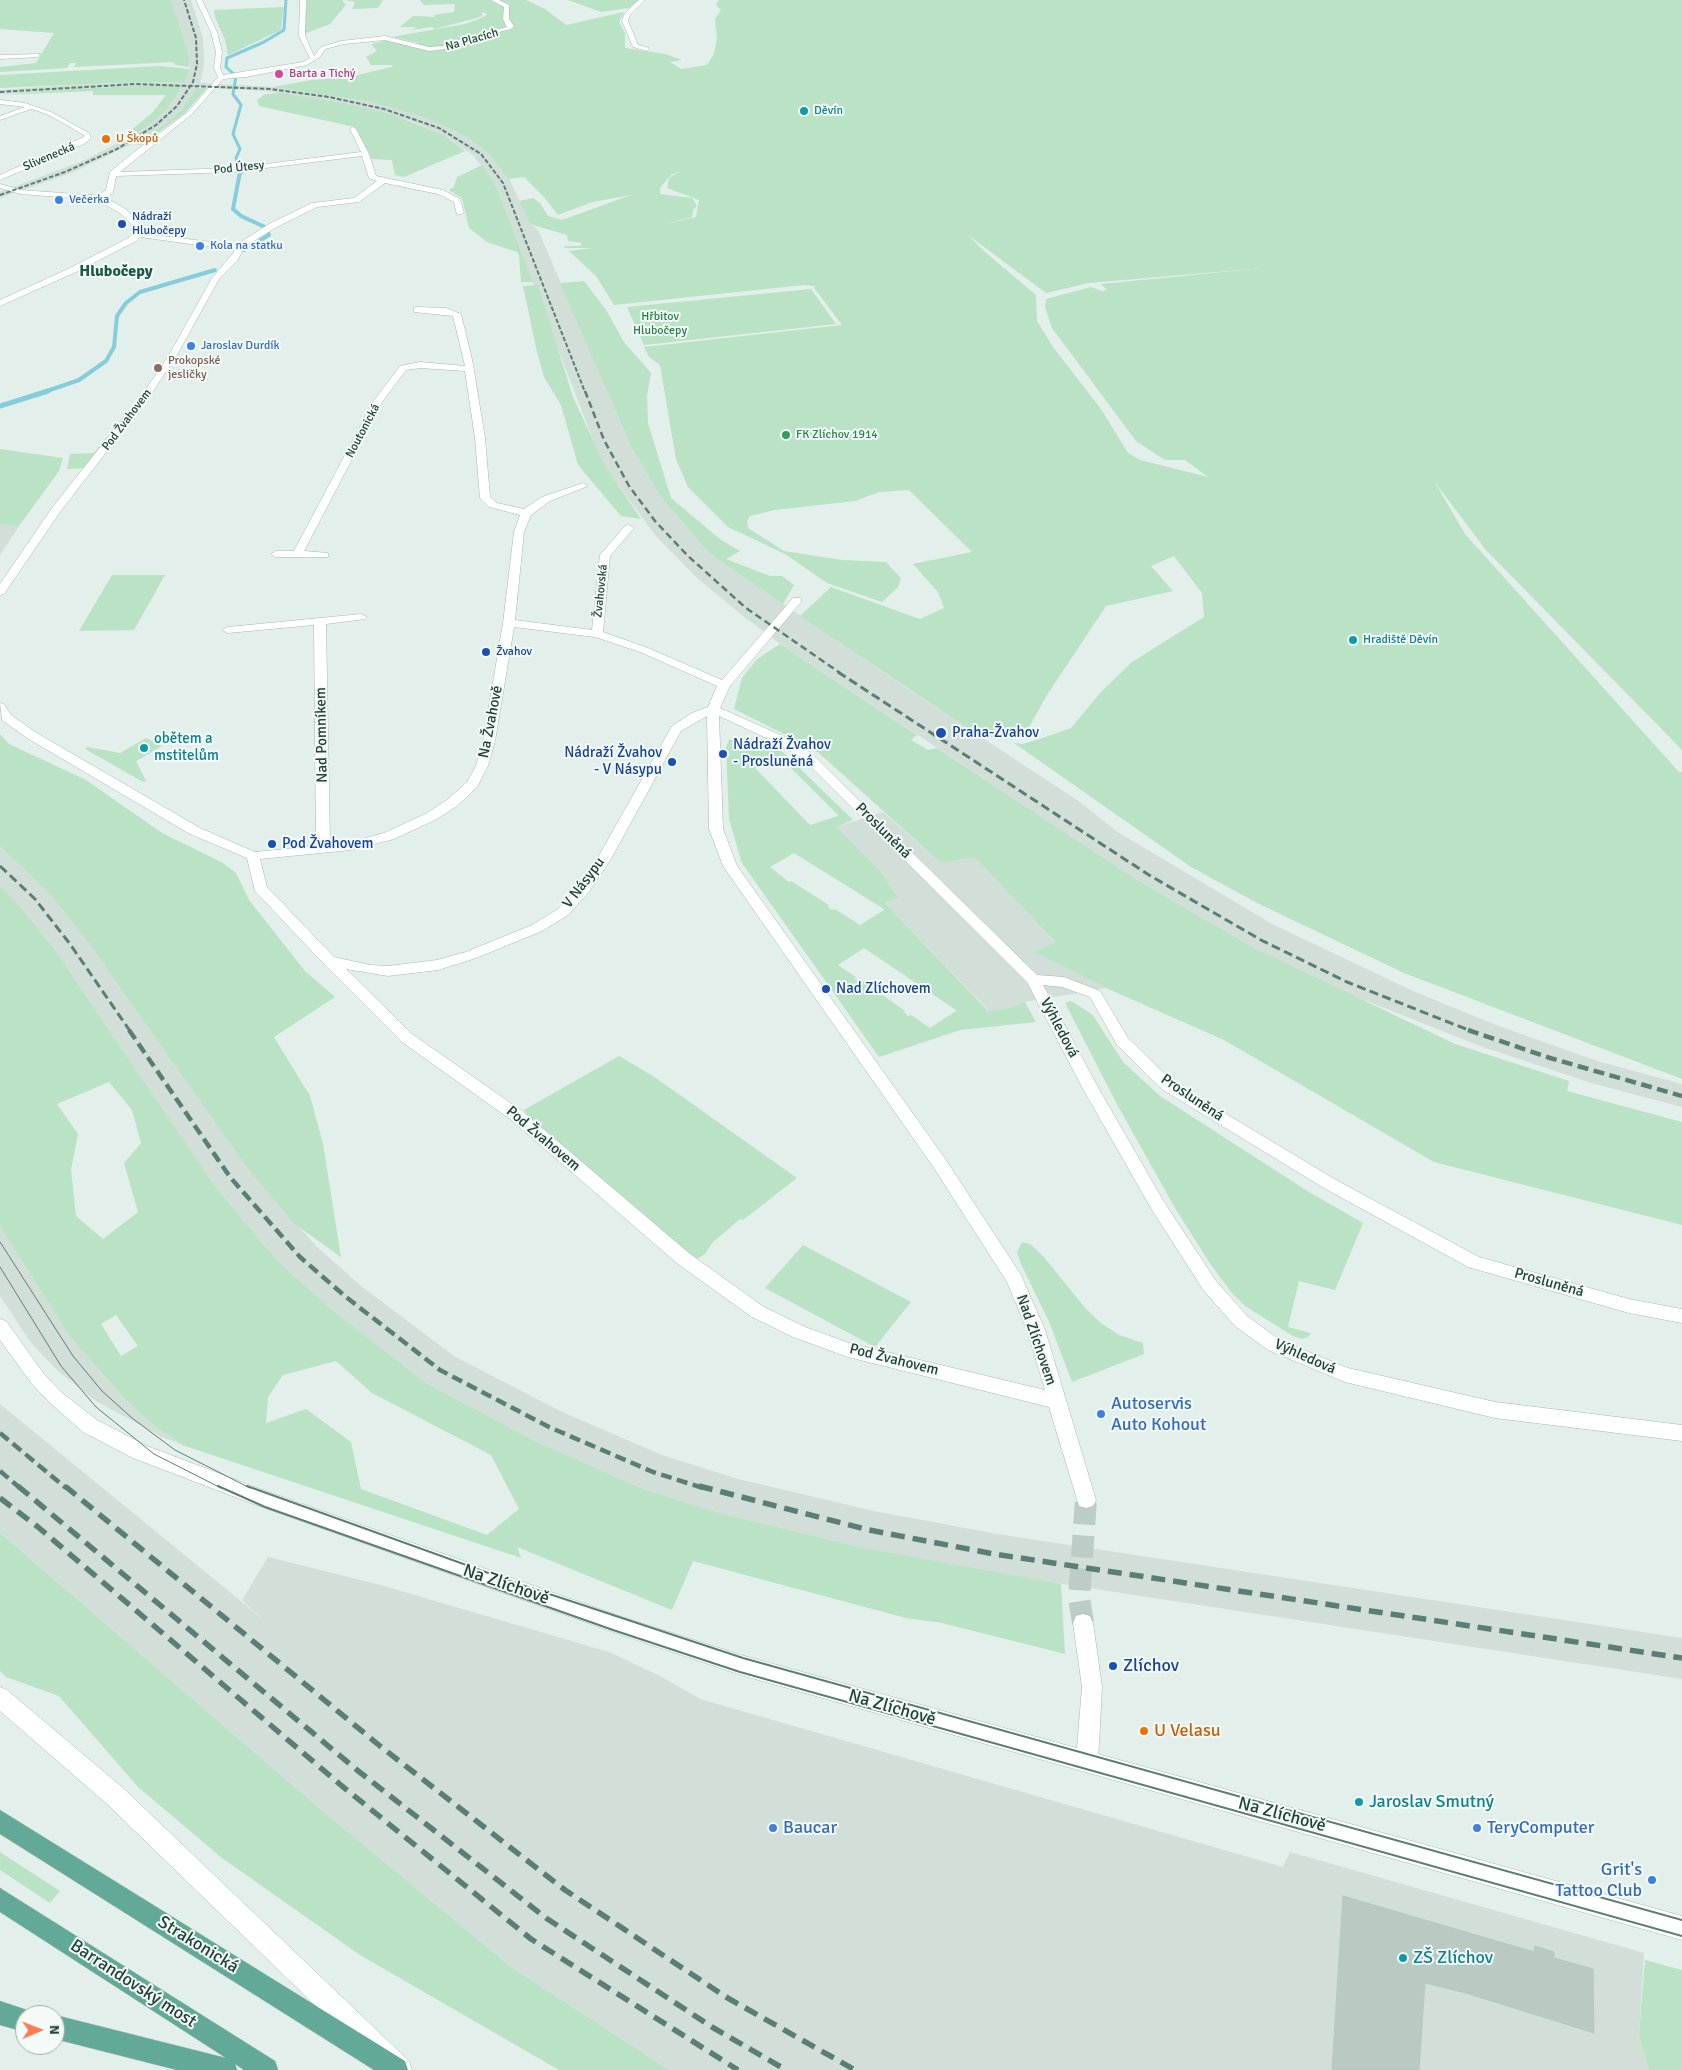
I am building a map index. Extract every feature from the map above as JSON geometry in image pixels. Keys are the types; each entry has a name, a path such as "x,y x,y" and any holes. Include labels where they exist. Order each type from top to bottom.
{"main road":[{"name":"Strakonická","path":"0,1822 396,2070"},
{"name":"Barrandovský most","path":"0,1899 266,2070"},
{"path":"0,2013 15,2017"},
{"path":"65,2030 225,2070"}],"street":[{"path":"199,0 214,32 219,52 217,68 220,77"},
{"path":"303,0 302,36 313,59"},
{"name":"Na Placích","path":"326,46 385,38 429,49 443,48 469,38 510,28 506,19 507,6 494,0"},
{"path":"642,0 627,14 625,21 635,46 647,49"},
{"path":"306,46 326,46"},
{"path":"100,198 110,191 113,174 135,154 190,114 220,77 246,75 305,64 318,56 326,46"},
{"path":"0,57 38,55"},
{"name":"Slivenecká","path":"0,102 31,107 87,134 88,138 76,146 0,178"},
{"path":"0,118 31,107"},
{"path":"352,129 365,154 373,178 440,192 457,201 460,213"},
{"name":"Pod Útesy","path":"113,174 234,170 365,154"},
{"path":"0,303 65,275 140,235 237,248 269,228 315,205 356,200 382,181"},
{"path":"0,186 20,192 100,198 130,216 141,228 142,232 140,235"},
{"name":"Pod Žvahovem","path":"0,592 56,510 149,391 173,355 216,278 233,261 238,252 237,248"},
{"path":"417,310 446,311 457,314 469,369 480,438 485,498 493,505 526,513 546,499 582,486"},
{"name":"Noutonická","path":"297,555 378,402 404,368 420,364 469,369"},
{"name":"Na Žvahově","path":"253,856 351,846 408,828 452,803 472,784 482,766 489,741 509,622 519,532 526,513"},
{"name":"Žvahovská","path":"597,634 605,555 628,528"},
{"path":"276,554 324,555"},
{"name":"Nad Zlíchovem","path":"797,600 741,663 724,686 713,709 716,828 730,866 836,1020 940,1164 1015,1280 1036,1330 1086,1500"},
{"path":"228,630 361,617"},
{"name":"Nad Pomníkem","path":"320,621 324,850"},
{"path":"509,622 597,634 644,650 724,686"},
{"path":"0,707 6,717 31,736 195,832 253,856"},
{"name":"V Násypu","path":"329,961 370,970 388,971 438,965 470,955 537,928 563,912 583,890 604,859 676,729 696,716 713,709"},
{"name":"Prosluněná","path":"713,709 783,741 807,756 1033,979 1064,982 1095,994 1122,1042 1168,1086 1330,1184 1474,1262 1629,1306 1682,1316"},
{"name":"Pod Žvahovem","path":"253,856 260,888 329,961 408,1038 516,1115 684,1259 758,1312 799,1332 848,1350 1057,1401"},
{"name":"Výhledová","path":"1033,979 1091,1089 1158,1206 1210,1286 1241,1321 1274,1345 1346,1375 1495,1410 1682,1433"},
{"name":"Na Zlíchově","path":"0,1326 21,1358 55,1397 90,1426 116,1441 255,1496 677,1644 824,1689 1682,1928"},
{"path":"1083,1623 1092,1688 1087,1761"},
{"path":"0,1697 115,1796 400,2070"}],"shaded area":[{"path":"171,0 191,0 203,38 204,64 200,83 273,87 372,102 420,116 445,126 470,139 488,153 507,174 530,224 538,230 632,448 660,496 710,554 905,687 1080,802 1116,831 1272,924 1413,991 1496,1025 1597,1061 1682,1084 1682,1107 1591,1083 1480,1046 1339,990 1254,948 1139,881 780,644 743,616 697,578 655,535 601,461 495,184 473,155 444,135 408,120 344,103 266,91 198,87 182,109 167,123 132,144 71,173 0,198 0,192 85,160 132,136 167,109 183,87 108,87 0,94 0,90 82,84 185,82 190,65"},
{"path":"0,524 19,526 0,555"},
{"path":"883,812 941,863 974,857 1056,942 1035,952 1106,988 1025,1002 1009,1008 989,1011 884,902 897,897 879,869 836,827"},
{"path":"0,846 49,893 85,938 247,1168 316,1246 361,1286 454,1356 560,1411 662,1455 738,1479 874,1511 997,1534 1682,1638 1682,1679 991,1573 864,1548 723,1514 643,1489 537,1442 426,1383 331,1309 284,1267 263,1244 214,1185 55,950 20,906 0,886"},
{"path":"0,1226 70,1337 128,1402 152,1424 185,1446 162,1437 96,1401 58,1371 31,1343 0,1296"},
{"path":"0,1404 264,1620 242,1600 268,1557 384,1586 609,1652 660,1676 700,1699 1283,1867 1290,1852 1644,1953 1639,2035 1649,2070 669,2070 511,1967 320,1809 0,1533"}],"green space":[{"path":"0,0 171,0 189,57 189,67 176,65 173,62 74,67 76,63 70,63 67,68 0,72 0,67 36,63 54,33 0,29"},
{"path":"307,0 342,0 346,5 330,24 304,34"},
{"path":"344,0 383,0 378,8 352,9 355,2"},
{"path":"420,0 526,0 545,9 566,25 624,12 619,22 625,33 625,48 665,54 682,60 670,62 681,69 707,65 714,54 717,38 715,19 721,10 716,5 719,0 1682,0 1682,750 1486,550 1434,481 1465,534 1679,772 1682,772 1682,1079 1404,973 1257,903 1191,867 1014,743 1022,744 1071,728 1101,692 1132,662 1204,617 1202,593 1174,556 1151,566 1173,591 1106,606 1047,695 1024,736 981,737 800,616 831,587 920,619 944,608 938,592 913,564 972,552 909,490 879,492 855,501 775,510 750,516 747,521 748,528 784,551 842,560 886,562 901,578 898,587 882,602 827,583 785,554 728,527 688,487 676,459 660,365 649,357 644,347 842,325 814,288 815,286 804,285 614,305 596,276 569,251 593,248 563,248 566,246 581,246 581,243 568,241 567,235 530,224 519,201 533,198 540,203 548,216 562,220 631,195 592,202 558,215 544,197 524,177 509,179 488,153 470,139 445,126 420,116 372,102 273,87 312,80 350,77 391,67 393,65 371,65 366,57 377,51 371,44 388,40 415,45 419,43 392,37 465,24 487,14 482,12 482,16 435,29 431,27 411,30 417,27 400,27 413,16 435,17 434,15 454,12 455,4 424,5","holes":["682,170 669,178 667,188 699,200 696,217 664,224 692,217 693,210 697,206 692,198 660,194 660,188 671,175","968,235 1046,293 1089,283 1263,268 1101,284 1107,290 1102,291 1091,287 1046,299 1045,307 1052,328 1136,441 1165,460 1185,460 1208,477 1140,460 1128,453 1101,409 1053,347 1037,321 1036,295"]},
{"path":"568,0 639,0 629,8 601,12"},
{"path":"284,7 281,30 228,55 225,40 214,10"},
{"path":"160,66 189,69 185,82 0,88 0,75"},
{"path":"134,86 183,86 167,109 152,122 132,136 123,137 153,112 166,95 93,95 93,91 0,95 55,90"},
{"path":"197,88 207,88 185,113 141,145 132,144 167,123 182,109"},
{"path":"281,93 344,103 393,115 444,135 465,151 404,177 395,175 392,160 372,159 355,127 259,106 257,100 265,94"},
{"path":"482,165 495,184 533,282 521,282 519,255 517,252 487,242 469,228 462,198 449,190 454,187 457,177"},
{"path":"584,281 606,310 624,342 651,373 647,396 648,423 671,498 721,540 740,551 726,559 770,576 782,576 794,585 783,604 710,554 660,496 632,448 560,283"},
{"path":"538,285 573,397 604,464 641,519 621,516 578,465 561,405 544,377 537,352 523,286"},
{"name":"Hřbitov Hlubočepy","path":"811,289 836,324 644,345 627,307"},
{"path":"107,437 111,437 88,468 67,469 70,454 94,453"},
{"path":"0,449 63,458 59,471 19,526 0,524"},
{"path":"112,575 165,575 134,630 79,631"},
{"path":"780,644 917,735 911,740 928,750 937,748 1139,881 1254,948 1455,1044 1569,1081 1567,1091 1682,1122 1682,1225 1434,1162 1224,1040 1106,988 1034,952 1056,942 974,857 941,863 819,753 734,709 742,678 757,659"},
{"path":"0,734 9,744 86,780 162,833 223,863 236,873 249,900 305,971 335,997 274,1037 310,1096 323,1144 341,1257 296,1225 247,1168 85,938 49,893 0,846"},
{"path":"747,737 774,747 784,753 853,820 836,827 879,869 898,898 884,902 988,1011 1009,1008 1025,1002 1036,1022 960,1030 879,1057 742,863 729,819 726,747 729,740","holes":["782,759 838,815 838,816 810,825 755,768","794,853 884,910 860,925 835,909 832,910 828,907 829,905 791,881 789,882 770,867","864,948 956,1011 930,1028 911,1015 908,1016 905,1011 861,980 858,981 854,978 856,977 838,965"]},
{"path":"146,738 162,746 136,761 146,781 143,782 85,749 88,747 120,753"},
{"path":"0,886 20,906 55,950 214,1185 263,1244 284,1267 331,1309 426,1383 537,1442 643,1489 723,1514 864,1548 1061,1584 1065,1654 942,1623 906,1618 693,1561 672,1610 517,1547 521,1558 185,1446 152,1424 128,1402 70,1337 0,1226","holes":["109,1082 132,1110 141,1143 124,1163 138,1212 103,1239 76,1216 71,1170 78,1134 57,1104","116,1315 138,1346 121,1356 101,1324","336,1361 372,1393 491,1455 519,1509 487,1535 361,1489 351,1442 306,1409 266,1423 268,1397 283,1375"]},
{"path":"1071,1001 1092,1014 1123,1062 1160,1096 1309,1192 1363,1223 1335,1290 1299,1281 1288,1327 1311,1333 1308,1337 1302,1339 1293,1336 1245,1306 1231,1292 1209,1262 1175,1208 1118,1106 1065,1003"},
{"path":"619,1056 653,1076 797,1178 743,1220 740,1219 712,1243 705,1254 697,1259 657,1229 531,1120 524,1110"},
{"path":"1022,1242 1030,1244 1043,1256 1086,1309 1101,1323 1119,1335 1143,1343 1144,1354 1072,1382 1050,1324 1021,1264 1017,1252"},
{"path":"803,1245 911,1302 875,1347 765,1288"},
{"path":"0,1533 320,1809 511,1967 669,2070 559,2070 360,1955 222,1858 138,1787 59,1696 6,1677 0,1671"},
{"path":"0,1852 60,1891 50,1903 0,1870"},
{"path":"1645,1960 1682,1970 1682,2070 1649,2070 1639,2035"}],"building":[{"name":"ZŠ Zlíchov","path":"1343,1896 1534,1952 1535,1946 1554,1952 1554,1958 1593,1969 1594,2033 1466,1993 1425,1983 1419,2070 1332,2070"}],"waterway":[{"path":"241,173 236,158 240,149 233,134 241,105 233,94 236,76 226,67 227,58 264,42 284,30 286,0"},
{"path":"240,172 233,209 241,216 265,227 269,235 244,250"},
{"path":"44,392 79,380 106,361 114,347 117,316 126,303 140,292 215,270"},
{"path":"0,406 48,391"}],"tunnel":[{"path":"1083,1623 1079,1598 1086,1500"}],"tram line":[{"path":"0,1242 73,1356 102,1391 132,1418 175,1450 250,1488"},
{"path":"0,1267 61,1366 96,1407 154,1454 221,1488"},
{"path":"218,1486 265,1507 613,1630 740,1672 1682,1936"},
{"path":"247,1486 519,1584 743,1658 1682,1920"}],"railway":[{"path":"184,0 196,38 197,64 190,86"},
{"path":"0,92 136,84 190,86"},
{"path":"0,195 65,172 117,149 156,125 177,106 190,86"},
{"path":"190,86 270,89 329,97 384,109 439,128 481,154 503,183 585,392"},
{"path":"585,391 604,440 629,486 655,521 688,556 746,608 840,673"},
{"path":"838,672 1149,875 1261,940 1347,982 1471,1031"},
{"path":"0,866 35,899 70,944 130,1031"},
{"path":"129,1030 230,1177 300,1257 346,1297 440,1370 549,1427 653,1472 703,1488"},
{"path":"1468,1030 1550,1058 1682,1096"},
{"path":"0,1433 66,1488"},
{"path":"0,1471 20,1488"},
{"path":"18,1486 357,1770 546,1918 712,2027 786,2070"},
{"path":"65,1486 380,1746 565,1890 726,1997 855,2070"},
{"path":"699,1486 869,1530 994,1554 1682,1658"},
{"path":"0,1498 38,1527 342,1786 531,1939 738,2070"}],"place":[{"name":"Barta a Tichý","path":"279,74"},
{"name":"Děvín","path":"804,111"},
{"name":"U Škopů","path":"106,139"},
{"name":"Večerka","path":"59,200"},
{"name":"Nádraží Hlubočepy","path":"122,224"},
{"name":"Kola na statku","path":"200,246"},
{"name":"Jaroslav Durdík","path":"191,346"},
{"name":"Prokopské jesličky","path":"158,368"},
{"name":"FK Zlíchov 1914","path":"786,435"},
{"name":"Hradiště Děvín","path":"1353,640"},
{"name":"Žvahov","path":"486,652"},
{"name":"Praha-Žvahov","path":"941,733"},
{"name":"obětem a mstitelům","path":"144,748"},
{"name":"Nádraží Žvahov - Prosluněná","path":"723,754"},
{"name":"Nádraží Žvahov - V Násypu","path":"672,762"},
{"name":"Pod Žvahovem","path":"272,844"},
{"name":"Nad Zlíchovem","path":"826,989"},
{"name":"Autoservis Auto Kohout","path":"1101,1414"},
{"name":"Zlíchov","path":"1113,1666"},
{"name":"U Velasu","path":"1144,1731"},
{"name":"Jaroslav Smutný","path":"1359,1802"},
{"name":"Baucar","path":"773,1828"},
{"name":"TeryComputer","path":"1477,1828"},
{"name":"Grit's Tattoo Club","path":"1652,1880"},
{"name":"ZŠ Zlíchov","path":"1403,1958"}],"district":[{"name":"Hlubočepy","path":"116,272"}]}
